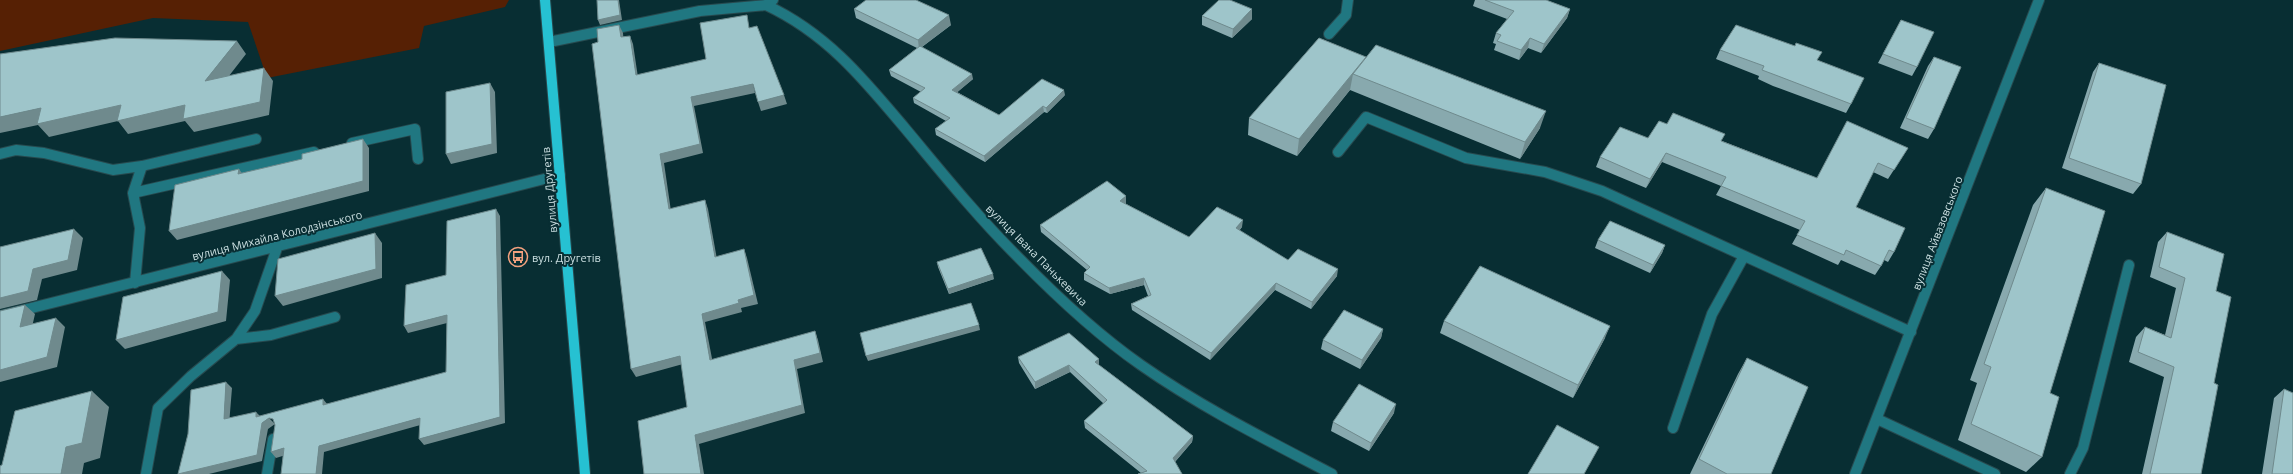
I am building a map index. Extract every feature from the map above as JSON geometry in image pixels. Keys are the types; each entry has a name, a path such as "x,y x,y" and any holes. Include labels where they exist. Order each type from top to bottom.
{"main road":[{"name":"вулиця Другетів","path":"545,0 584,474"}],"street":[{"path":"1329,34 1343,20 1349,8 1348,0"},
{"name":"вулиця Айвазовського","path":"1855,474 2039,0"},
{"path":"549,42 700,11 770,2"},
{"name":"вулиця Івана Панькевича","path":"770,2 781,11 812,30 840,53 978,214 1082,318 1130,358 1207,409 1332,474"},
{"path":"1338,152 1366,117 1466,158 1545,172 1602,191 1911,332"},
{"path":"338,146 414,129 418,159"},
{"path":"0,154 16,150 44,152 113,170 142,166 256,139"},
{"path":"133,193 323,150"},
{"path":"135,283 140,228 133,193 142,166"},
{"name":"вулиця Михайла Колодзінського","path":"0,316 277,248 560,175"},
{"path":"146,474 158,408 191,376 236,339 255,311 277,248"},
{"path":"1673,428 1712,314 1744,256"},
{"path":"2070,474 2083,448 2129,265"},
{"path":"236,339 271,335 335,317"},
{"path":"1877,419 1995,474"},
{"path":"267,474 274,430"}],"shaded area":[{"path":"0,0 509,0 505,7 424,26 419,48 267,78 248,22 153,18 0,51"}],"building":[{"path":"597,0 618,0 620,15 598,20"},
{"path":"866,0 916,0 949,15 918,40 854,9"},
{"path":"1219,0 1230,0 1252,9 1233,29 1202,16"},
{"path":"1485,0 1546,0 1570,9 1544,44 1530,38 1521,50 1497,41 1501,35 1496,33 1514,11"},
{"path":"747,15 749,28 757,26 784,95 758,102 753,84 691,97 700,144 660,154 669,209 705,200 715,257 744,249 754,295 738,300 739,303 702,314 710,360 815,331 820,353 794,360 802,405 695,435 701,474 644,474 638,421 687,407 680,356 631,369 592,44 598,42 597,29 619,25 621,37 630,36 636,75 706,59 700,23"},
{"path":"1901,20 1934,32 1917,67 1883,54"},
{"path":"1736,25 1795,46 1796,43 1822,52 1817,60 1864,78 1851,104 1762,70 1764,66 1720,50"},
{"path":"115,38 237,41 205,81 264,68 260,102 183,119 185,105 117,121 121,105 37,124 41,108 0,117 0,54"},
{"path":"1319,38 1366,57 1299,139 1249,118"},
{"path":"1376,45 1546,111 1525,142 1353,74"},
{"path":"920,46 972,74 952,90 999,115 1042,79 1064,90 1046,108 1043,106 984,156 935,129 950,118 913,98 925,88 889,70"},
{"path":"1934,57 1961,67 1934,129 1906,118"},
{"path":"2099,63 2166,85 2141,184 2069,158"},
{"path":"490,83 492,144 446,154 446,92"},
{"path":"1673,113 1725,134 1721,141 1817,178 1847,121 1908,148 1894,170 1878,163 1856,207 1905,228 1894,252 1889,250 1881,266 1846,250 1844,255 1797,235 1805,221 1721,186 1726,177 1666,153 1650,179 1600,157 1620,127 1648,138 1659,121 1667,124"},
{"path":"363,139 363,181 169,231 175,185 239,169 238,174 302,159 302,154"},
{"path":"1107,181 1126,196 1120,201 1189,237 1217,207 1243,220 1236,228 1288,260 1298,249 1338,269 1312,302 1276,283 1211,353 1131,304 1151,295 1144,278 1109,288 1084,273 1090,267 1040,225"},
{"path":"2046,188 2105,211 2050,393 2059,397 2042,457 1971,424 1991,367 1984,364"},
{"path":"496,209 500,417 419,439 420,418 319,446 316,474 281,474 284,448 271,452 275,425 273,419 269,418 262,423 257,455 178,474 188,434 191,390 226,382 224,419 256,412 256,417 323,399 323,405 446,372 447,315 404,326 406,285 446,275 447,221"},
{"path":"1610,221 1665,245 1653,265 1598,240"},
{"path":"74,229 68,260 33,269 28,291 0,298 0,247"},
{"path":"2167,232 2224,254 2216,291 2231,297 2214,383 2218,385 2201,474 2150,474 2174,367 2138,352 2145,327 2171,338 2185,278 2159,267"},
{"path":"375,233 376,269 275,296 278,259"},
{"path":"981,248 993,274 948,289 937,262"},
{"path":"1480,266 1610,326 1578,385 1444,321"},
{"path":"222,271 218,312 116,340 123,297"},
{"path":"971,303 979,325 866,356 860,333"},
{"path":"25,305 20,327 56,318 47,357 0,370 0,311"},
{"path":"1344,310 1383,329 1362,360 1323,340"},
{"path":"1069,333 1099,359 1095,362 1193,436 1173,458 1182,474 1138,474 1147,471 1084,421 1107,400 1069,365 1035,382 1018,357"},
{"path":"1747,358 1808,387 1771,474 1727,474 1699,459"},
{"path":"1359,384 1396,404 1371,443 1333,422"},
{"path":"2284,389 2293,393 2293,474 2272,474"},
{"path":"92,391 82,443 66,447 61,474 0,474 0,466 2,465 15,411"},
{"path":"1557,425 1599,447 1584,474 1528,474"}],"place":[{"name":"вул. Другетів","path":"518,257"}]}
